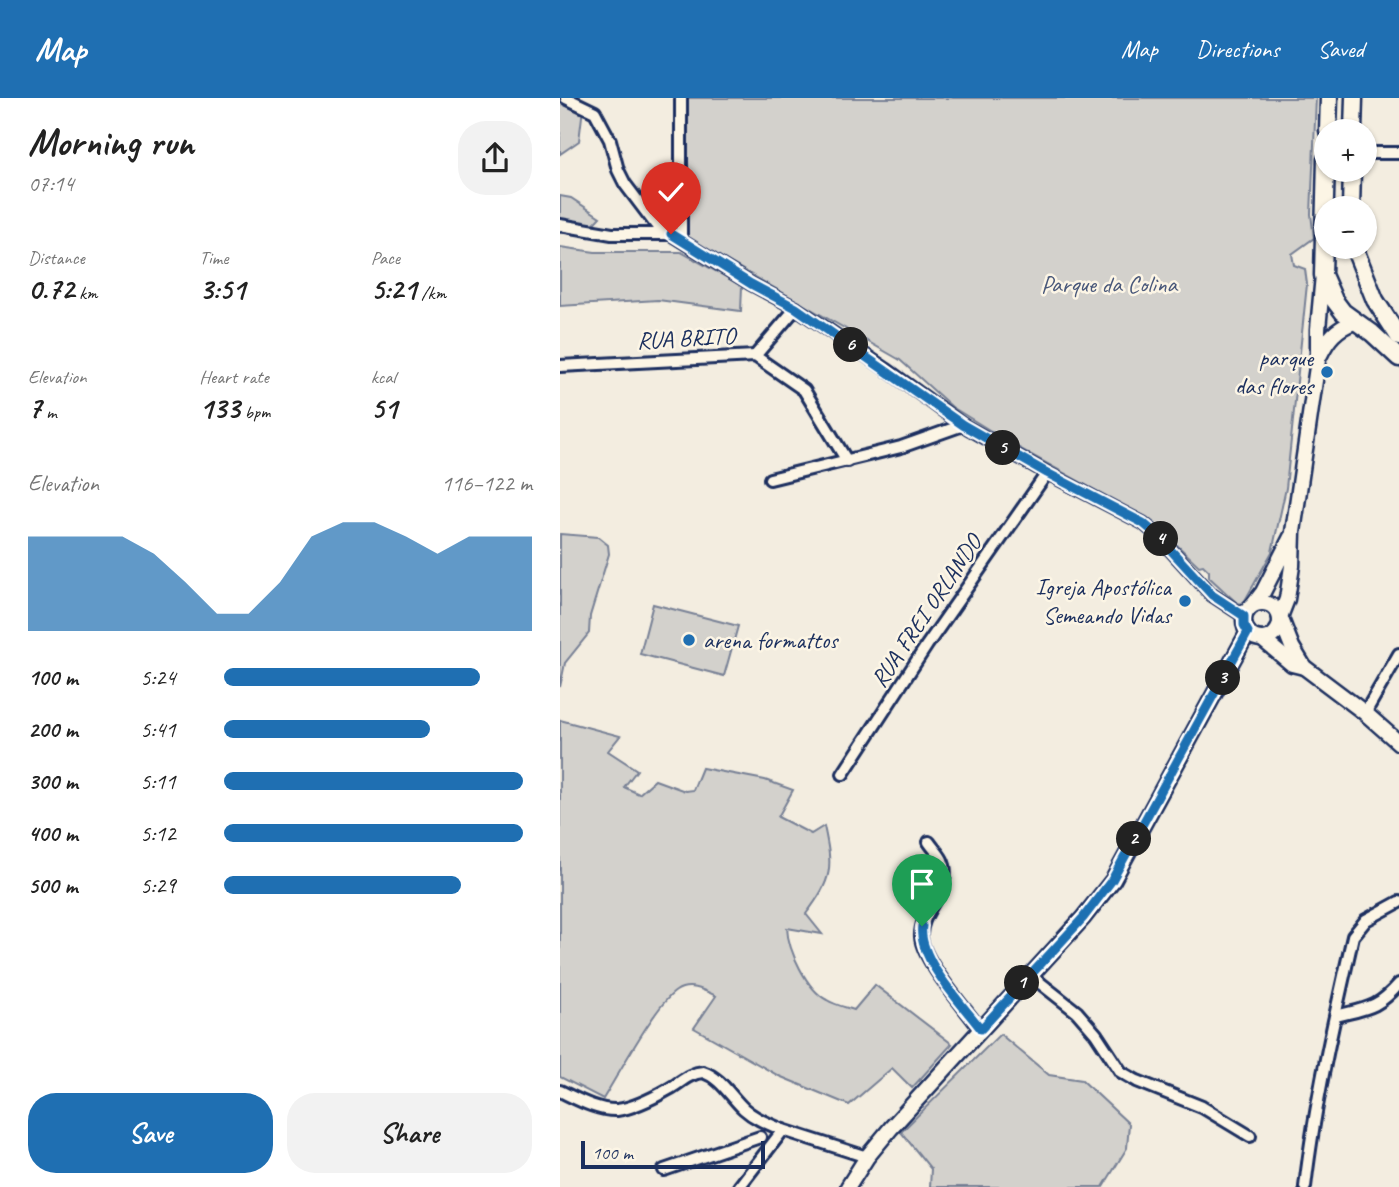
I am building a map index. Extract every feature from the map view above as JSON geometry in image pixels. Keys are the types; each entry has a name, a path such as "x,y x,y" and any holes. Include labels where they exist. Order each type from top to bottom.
{"main road":[{"path":"1328,119 1329,98"},
{"path":"1353,119 1354,98"},
{"path":"1324,259 1323,275 1334,300 1354,322 1372,333 1399,358"},
{"path":"1359,259 1375,300 1399,337"},
{"path":"1354,322 1373,314 1375,300"}],"street":[{"path":"566,98 595,112 605,127 625,184 656,225 751,284 796,308 963,425 1143,523 1212,595 1249,610"},
{"path":"681,98 681,240"},
{"path":"1377,153 1399,153"},
{"path":"560,225 612,234 671,234"},
{"path":"848,1187 867,1157 1083,918 1112,880 1239,648 1255,636 1276,633 1287,599 1292,566 1293,532 1318,360 1323,275"},
{"path":"755,356 796,308"},
{"path":"1318,360 1327,341 1338,329 1354,322"},
{"name":"RUA BRITO","path":"560,366 755,356 804,390 847,461"},
{"path":"771,479 901,447 963,425"},
{"name":"RUA FREI ORLANDO","path":"843,775 927,645 1047,473"},
{"path":"1293,532 1263,592 1249,610 1244,625 1292,664 1304,667"},
{"path":"1249,610 1261,603 1270,604 1277,609 1292,647 1304,667 1365,713 1399,743"},
{"path":"1365,713 1399,654"},
{"path":"929,842 942,860 944,876 922,926 921,941 929,959 981,1029"},
{"path":"1305,1187 1316,1108 1353,936 1366,920 1399,902"},
{"path":"1030,975 1077,1012 1096,1034 1121,1072 1202,1107 1250,1136"},
{"path":"1336,1016 1374,1007 1386,999 1399,984"},
{"path":"560,1091 590,1104 617,1110 668,1090 690,1075 703,1072 718,1080 744,1109 759,1120 867,1157"},
{"path":"759,1120 762,1157"},
{"path":"739,1187 783,1130"},
{"path":"664,1170 761,1136"}],"green space":[{"path":"560,98 572,98 583,108 579,141 560,154"},
{"name":"Parque da Colina","path":"676,98 1316,98 1311,214 1314,238 1292,254 1294,265 1305,269 1307,284 1286,488 1272,552 1243,604 1237,603 1209,577 1209,571 1203,565 1199,566 1154,523 1012,444 952,407 900,360 682,235"},
{"path":"560,196 571,198 600,217 585,233 560,233"},
{"path":"560,247 595,252 681,252 742,286 741,311 658,300 560,306"},
{"path":"560,534 598,537 608,545 609,554 590,616 589,633 565,663 560,687"},
{"name":"arena formattos","path":"653,604 738,626 724,676 640,654"},
{"path":"560,720 620,736 608,751 637,770 624,787 639,794 655,780 685,791 693,790 702,768 765,780 793,790 778,817 811,834 824,826 829,852 826,881 806,914 822,934 787,928 795,958 812,988 830,1002 854,1010 875,985 952,1044 912,1088 892,1068 849,1105 779,1076 694,1028 716,996 691,987 676,991 658,1010 603,1099 560,1077"},
{"path":"1000,1034 1049,1075 1082,1080 1129,1124 1127,1148 1103,1187 930,1187 931,1169 901,1132"}],"place":[{"name":"parque das flores","path":"1327,372"},
{"name":"Igreja Apostólica Semeando Vidas","path":"1185,601"},
{"name":"arena formattos","path":"689,640"}],"route":[{"path":"671,234 751,284 796,308 963,425 1143,523 1212,595 1244,616 1244,625 1248,632 1112,880 1083,918 981,1029 929,959 921,941 922,926"}]}
